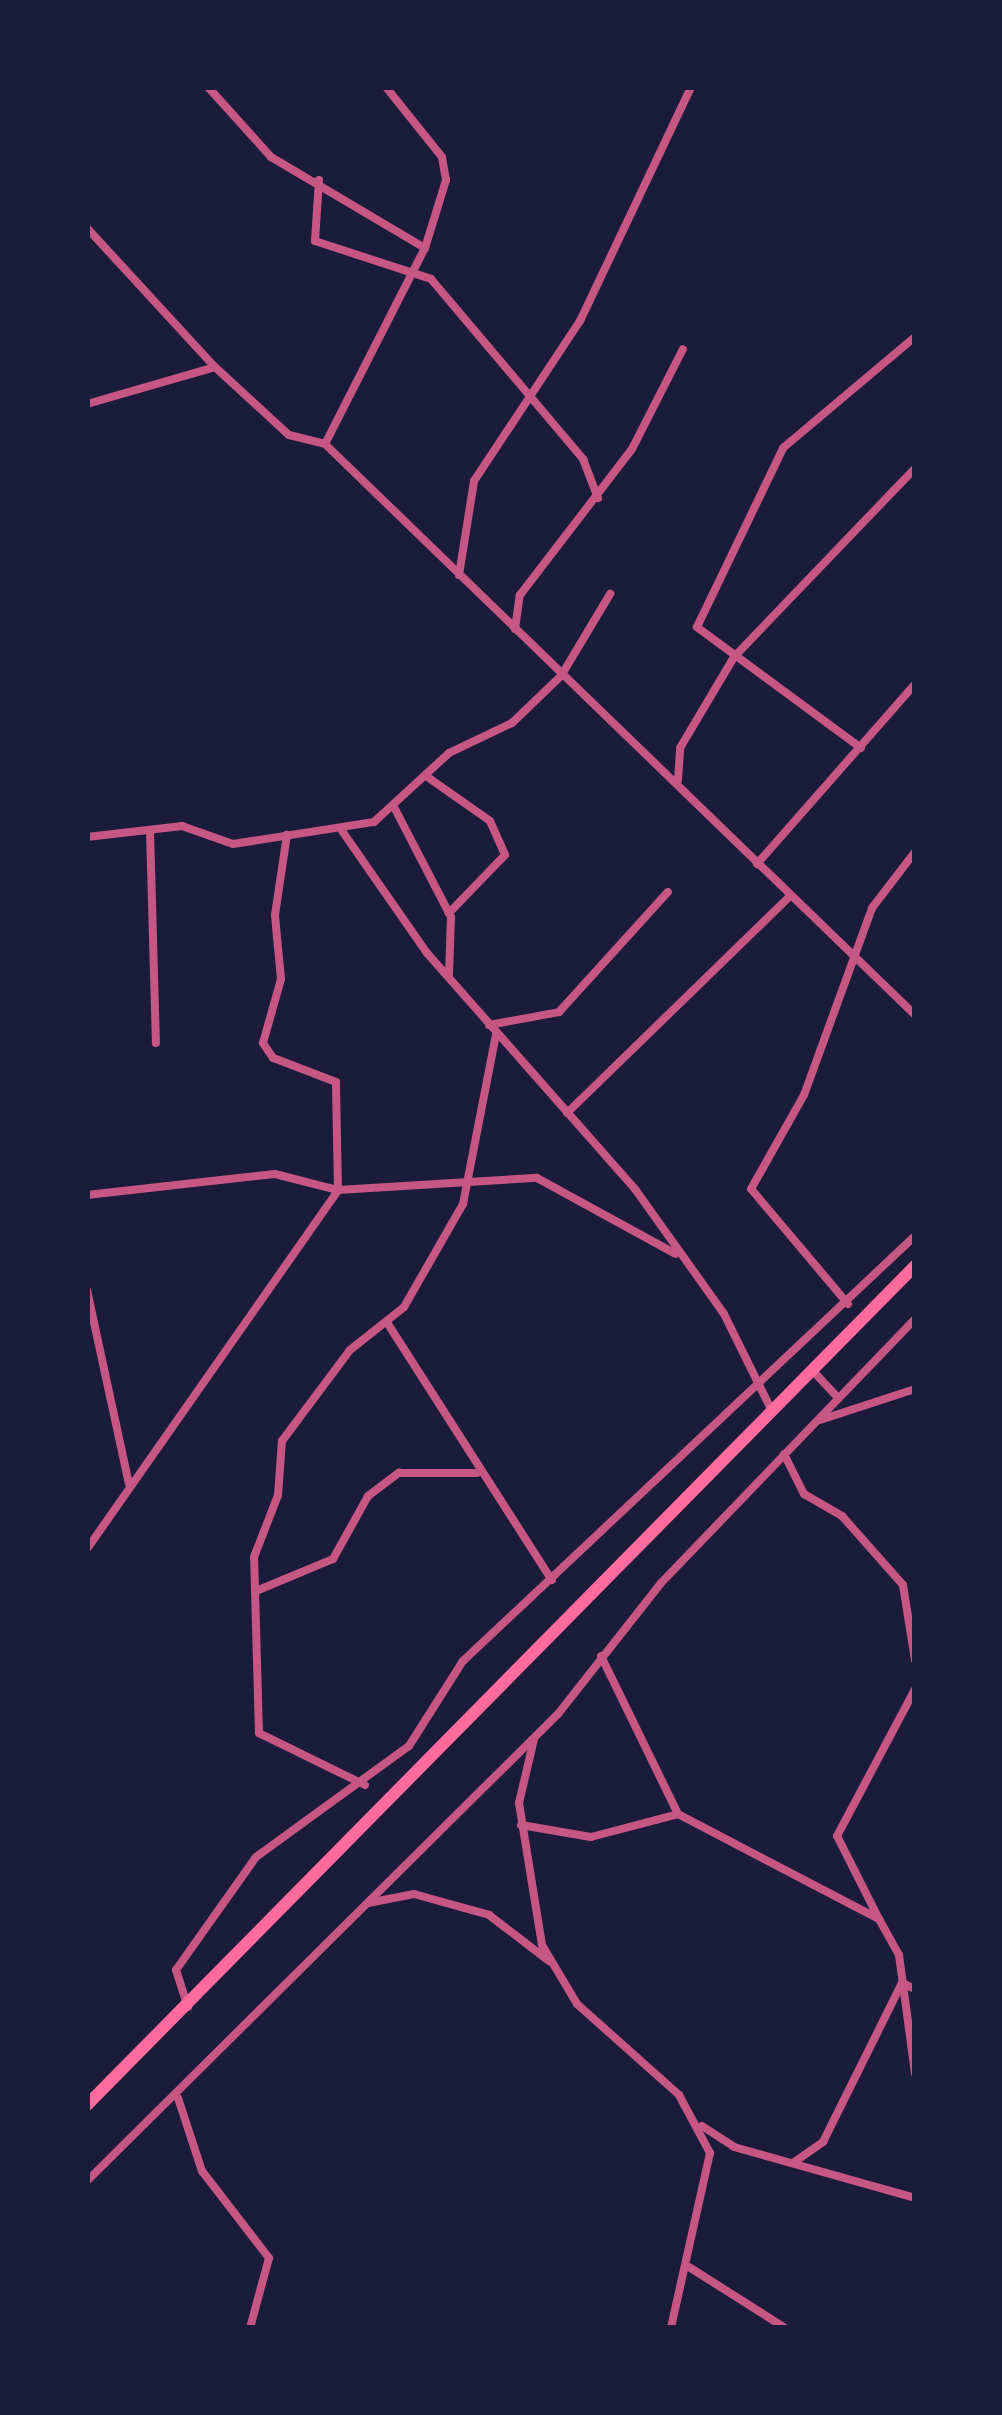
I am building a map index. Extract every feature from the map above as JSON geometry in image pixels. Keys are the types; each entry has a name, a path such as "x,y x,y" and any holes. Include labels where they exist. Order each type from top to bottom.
{"highway":[{"path":"87,2104 189,2008 915,1266"}],"street":[{"path":"208,87 271,157 319,180 425,248"},
{"path":"325,444 425,248 444,166 386,87"},
{"path":"459,577 468,494 525,398 580,321 692,87"},
{"path":"319,180 315,242 416,267 525,398 583,459 598,498"},
{"path":"87,227 215,367 289,435 325,444 915,1015"},
{"path":"861,748 697,627 783,448 915,337"},
{"path":"514,629 520,595 598,498 683,349"},
{"path":"87,404 215,367"},
{"path":"678,781 680,748 734,657 915,469"},
{"path":"87,837 182,826 232,844 340,828 394,807 426,776 512,723 562,676 610,594"},
{"path":"757,864 915,684"},
{"path":"426,776 484,815 504,849 449,913"},
{"path":"394,807 449,913 449,975"},
{"path":"340,828 488,1025 567,1113 724,1314 772,1411"},
{"path":"150,831 156,1043"},
{"path":"87,1549 338,1190 336,1082 273,1058 263,1043 281,980 275,915 287,835"},
{"path":"848,1304 751,1190 858,957 872,908 915,852"},
{"path":"488,1025 559,1012 668,892"},
{"path":"567,1113 790,896"},
{"path":"366,1786 260,1732 254,1557 278,1495 283,1441 350,1350 388,1324 469,1183 496,1035"},
{"path":"87,1195 275,1174 338,1190 551,1182 677,1254"},
{"path":"189,2008 176,1970 237,1879 274,1841 366,1786 412,1742 463,1661 848,1304 915,1236"},
{"path":"87,1290 129,1484"},
{"path":"87,2181 178,2098 535,1737 601,1656 784,1454 915,1319"},
{"path":"388,1324 477,1473 552,1580"},
{"path":"813,1371 838,1398"},
{"path":"814,1422 915,1389"},
{"path":"784,1454 804,1493 842,1516 903,1585 915,1660"},
{"path":"256,1591 333,1559 368,1496 399,1473 477,1473"},
{"path":"601,1656 679,1814 879,1919"},
{"path":"915,1689 838,1830 902,1983 915,2074"},
{"path":"535,1737 521,1826 528,1906 550,1962"},
{"path":"521,1826 591,1837 679,1814"},
{"path":"367,1904 414,1894 489,1915 550,1962 696,2121 734,2147 915,2198"},
{"path":"902,1983 915,1989"},
{"path":"793,2163 823,2142 902,1983"},
{"path":"178,2098 202,2171 269,2258 250,2328"},
{"path":"671,2328 712,2166 696,2121"},
{"path":"689,2267 785,2328"}]}
